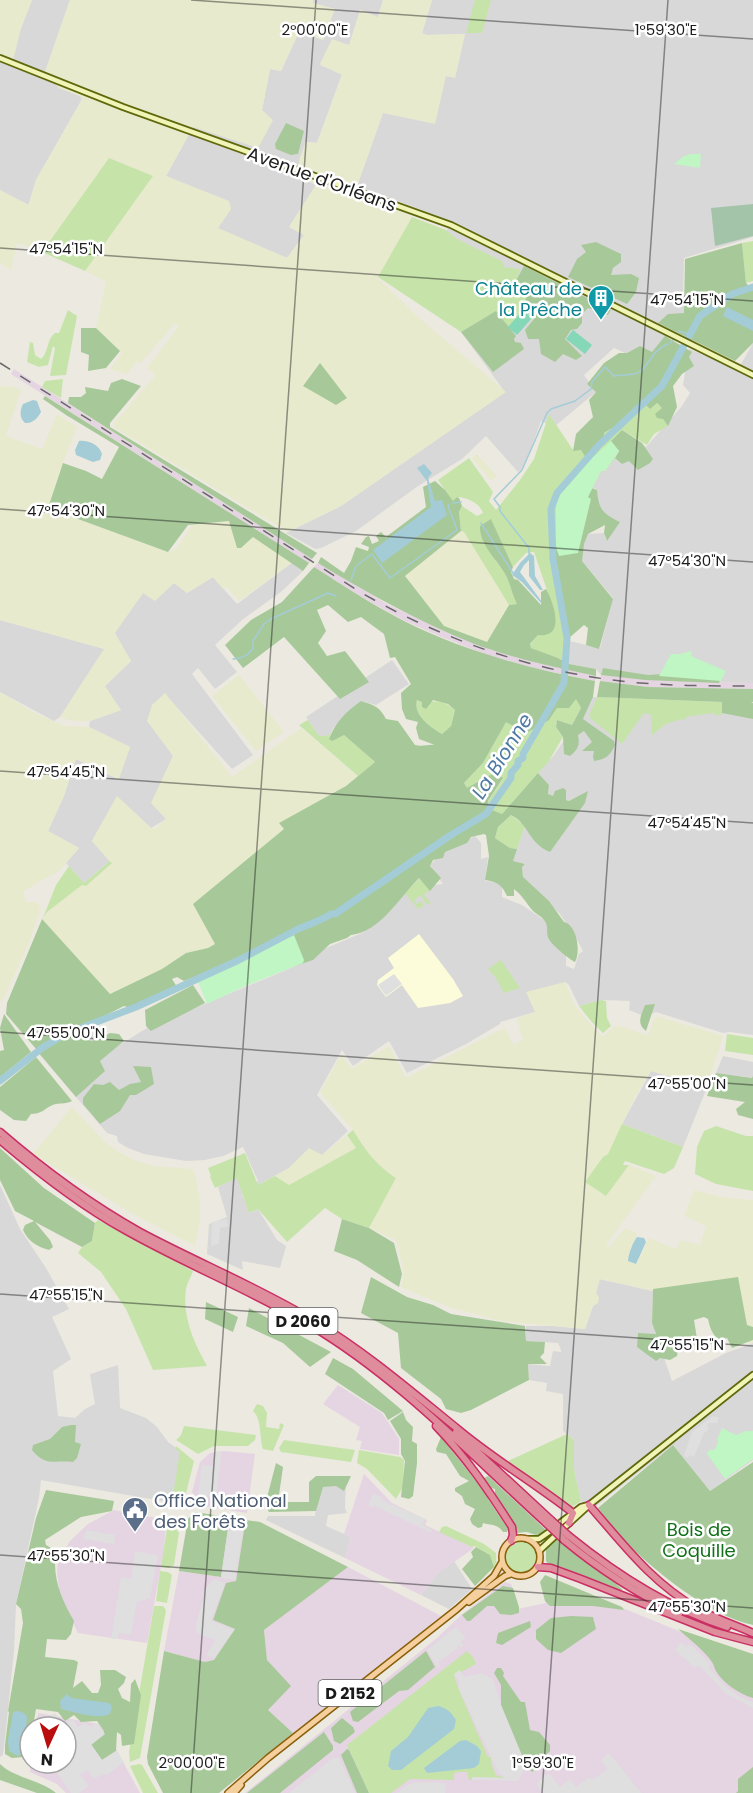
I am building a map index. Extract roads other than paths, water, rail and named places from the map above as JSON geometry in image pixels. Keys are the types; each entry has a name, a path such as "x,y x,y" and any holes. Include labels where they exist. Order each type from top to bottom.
{"highway":[{"name":"D 2060","path":"0,1132 24,1157"},
{"name":"D 2060","path":"0,1140 123,1222 313,1320 402,1383 548,1521"},
{"name":"D 2060","path":"31,1162 84,1205 123,1229 268,1302 353,1353 409,1398 609,1575 651,1600 705,1625 753,1641"},
{"path":"402,1383 458,1430 573,1513 564,1525"},
{"path":"409,1398 465,1458 486,1486 512,1527 511,1540"},
{"path":"589,1505 634,1559 662,1585 688,1604 712,1617 753,1634"},
{"name":"D 2060","path":"567,1538 659,1598 704,1619 753,1634"},
{"path":"538,1567 551,1568 581,1579 715,1632 753,1641"}],"main road":[{"name":"Avenue d'Orléans","path":"0,58 123,107 451,225 753,375"},
{"path":"564,1525 753,1375"},
{"path":"573,1513 589,1505"},
{"path":"527,1539 536,1545 539,1551 538,1567 531,1574 524,1576 511,1574 502,1562 503,1550 511,1540 521,1538 539,1539 549,1532"},
{"path":"539,1551 554,1537"},
{"name":"D 2152","path":"228,1793 457,1609 494,1576 502,1562"},
{"name":"D 2152","path":"457,1609 511,1574"},
{"name":"D 2152","path":"234,1793 252,1772"}],"water":[{"path":"727,307 753,320 753,331 723,316"},
{"path":"33,400 37,401 41,412 30,423 25,423 21,416 22,406"},
{"path":"79,441 86,441 96,446 102,454 100,460 93,462 76,455 75,450"},
{"path":"424,464 432,473 428,478 435,501 442,500 447,515 382,563 373,550 431,507 427,481 417,468"},
{"path":"530,553 534,556 535,576 543,590 540,590 529,576 529,560 520,572 541,603 522,582 512,575"},
{"path":"637,1237 644,1238 646,1242 636,1264 628,1261"},
{"path":"67,1694 71,1698 109,1703 112,1706 110,1714 92,1716 61,1709 60,1701"},
{"path":"438,1706 446,1709 454,1717 456,1720 454,1729 401,1770 392,1770 388,1766 391,1751 408,1737 428,1708"},
{"path":"18,1711 26,1715 18,1715 18,1756 9,1751 8,1741 13,1712"},
{"path":"466,1740 481,1751 479,1764 474,1768 427,1773 424,1768 460,1741"}],"waterway":[{"name":"La Bionne","path":"0,1081 42,1048 65,1034 136,1007 239,960 300,928 335,914 451,835 486,814 511,778 511,773 518,765 518,761 523,758 523,754 564,683 567,638 553,559 551,509 557,493 599,445 662,386 700,316 732,294 753,287"},
{"path":"678,331 689,334"},
{"path":"670,343 674,339"},
{"path":"529,554 529,548 500,511 494,499 522,470 547,413 551,409 575,401 591,389 592,382 605,367 614,376 634,374 643,369 657,351 668,344"},
{"path":"453,503 461,502"},
{"path":"351,580 356,566 372,554 390,578 457,530 449,504"},
{"path":"481,523 513,573"},
{"path":"233,659 250,652 253,641 264,624 271,619 328,593 336,596"}],"railway":[{"path":"0,363 360,592 424,625 524,662 594,677 660,684 753,686"}],"place":[{"name":"Château de la Prêche","path":"601,321"},
{"name":"Office National des Forêts","path":"135,1533"}],"park label":[{"name":"Bois de Coquille","path":"699,1540"}]}
